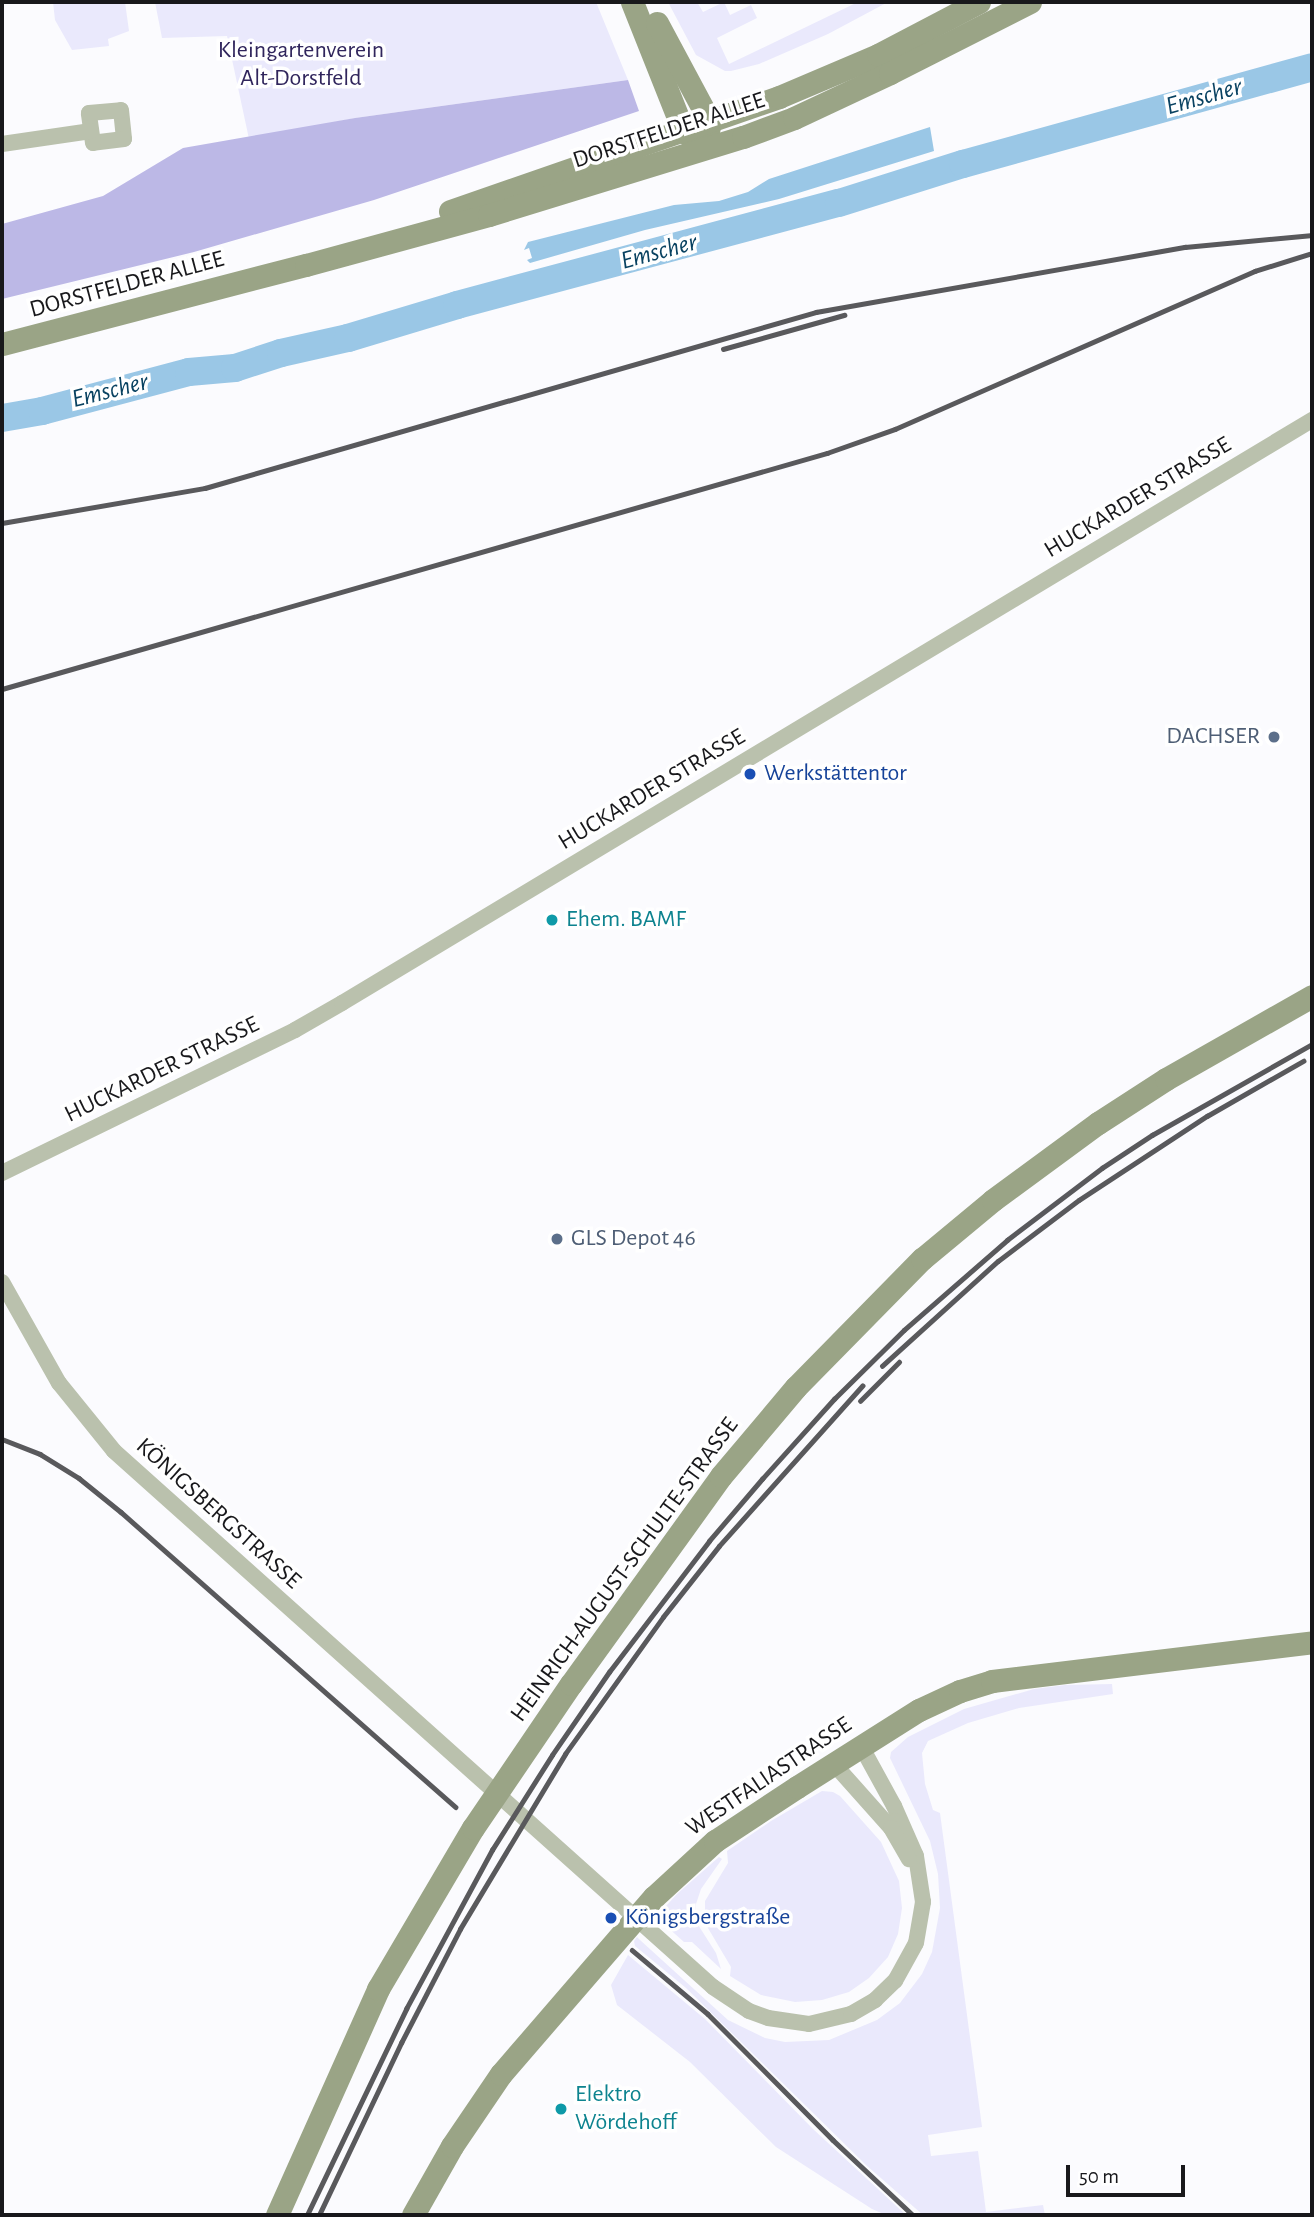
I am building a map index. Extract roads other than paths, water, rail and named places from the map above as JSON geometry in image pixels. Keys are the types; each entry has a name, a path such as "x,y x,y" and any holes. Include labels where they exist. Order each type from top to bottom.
{"street":[{"path":"632,2 683,130 705,150"},
{"path":"646,2 710,122 705,150"},
{"name":"DORSTFELDER ALLEE","path":"306,265 488,197 710,122 831,76 979,2"},
{"name":"DORSTFELDER ALLEE","path":"2,344 306,265 705,150 794,118 1030,2"},
{"path":"2,144 91,131"},
{"name":"HUCKARDER STRASSE","path":"2,1173 295,1030 342,1003 1312,420"},
{"name":"HEINRICH-AUGUST-SCHULTE-STRASSE","path":"277,2215 378,1989 426,1904 509,1773 563,1695 721,1476 763,1426 843,1337 922,1259 993,1200 1088,1130 1166,1079 1312,996"},
{"name":"KÖNIGSBERGSTRASSE","path":"2,1282 58,1384 114,1451 713,1987 749,2011 780,2022 824,2022 863,2008 885,1991 904,1969 921,1928 921,1880 908,1834 861,1746"},
{"name":"WESTFALIASTRASSE","path":"414,2215 452,2146 501,2074 654,1897 715,1841 861,1746 919,1710 960,1691 992,1681 1312,1642"},
{"name":"KÖNIGSBERGSTRASSE","path":"834,1764 891,1828 921,1880"}],"water":[{"path":"930,127 934,151 779,199 645,230 530,263 527,260 532,258 529,248 524,250 528,242 674,205 719,201 748,192 769,179"}],"waterway":[{"name":"Emscher","path":"2,418 42,411 189,372 235,368 281,353 348,338 457,305 839,203 963,164 1312,67"}],"railway":[{"path":"2,523 205,488 816,312 1185,247 1312,235"},
{"path":"2,689 827,453 895,429 1255,271 1312,253"},
{"path":"723,349 844,315"},
{"path":"307,2215 406,2009 492,1850 609,1672 709,1541 762,1479 834,1399 904,1330 1007,1240 1102,1168 1152,1135 1312,1044"},
{"path":"882,1366 998,1261 1079,1200 1207,1116 1303,1061"},
{"path":"860,1401 899,1362"},
{"path":"319,2215 401,2043 460,1929 565,1754 663,1617 719,1546 862,1386"},
{"path":"2,1439 40,1454 79,1478 121,1512 456,1807"},
{"path":"632,1950 708,2014 833,2140 913,2215"}],"place":[{"name":"DACHSER","path":"1274,737"},
{"name":"Werkstättentor","path":"750,774"},
{"name":"Ehem. BAMF","path":"552,920"},
{"name":"GLS Depot 46","path":"557,1239"},
{"name":"Königsbergstraße","path":"611,1918"},
{"name":"Elektro Wördehoff","path":"561,2109"}],"park label":[{"name":"Kleingartenverein Alt-Dorstfeld","path":"301,65"}]}
